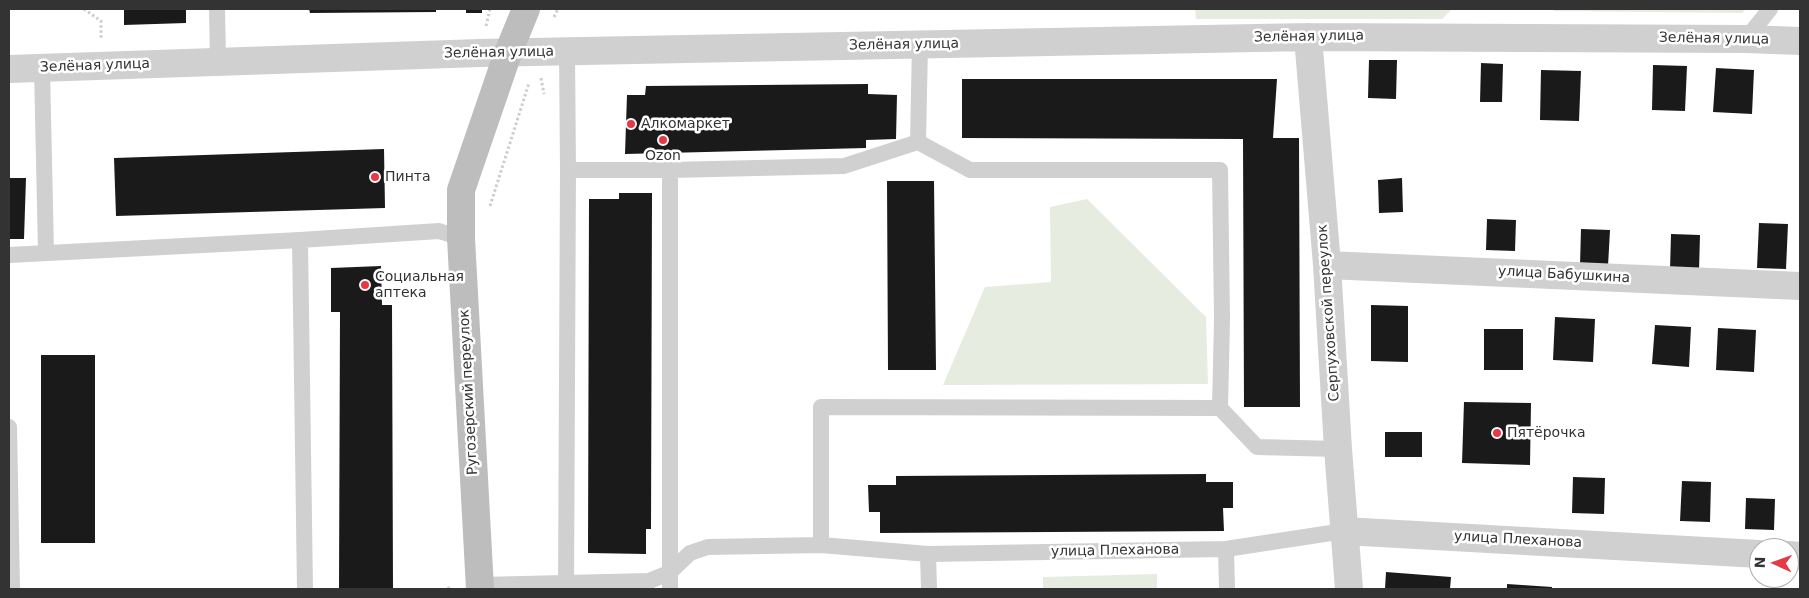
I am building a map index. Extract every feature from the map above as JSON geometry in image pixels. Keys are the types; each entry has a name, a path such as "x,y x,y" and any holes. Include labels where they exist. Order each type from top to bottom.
{"main road":[{"name":"Ругозерский переулок","path":"480,587 461,238 461,190 508,53 526,9"}],"street":[{"name":"Зелёная улица","path":"9,69 508,53 1308,37 1746,39 1800,41"},
{"name":"Серпуховской переулок","path":"1308,37 1327,265 1348,589"},
{"name":"улица Бабушкина","path":"1327,265 1800,286"},
{"name":"улица Плеханова","path":"1344,531 1749,553"}],"lane":[{"path":"217,9 218,61"},
{"path":"1746,39 1770,9"},
{"path":"918,142 920,44"},
{"path":"566,587 567,52"},
{"path":"42,68 46,253"},
{"path":"568,170 844,166 918,142 970,170 1220,170 1222,320 1220,408 1257,447 1338,449"},
{"path":"669,581 670,170"},
{"path":"9,255 440,231 461,238"},
{"path":"300,240 305,589"},
{"path":"821,545 821,408 1220,408"},
{"path":"9,427 12,589"},
{"name":"улица Плеханова","path":"480,587 566,587 669,581 690,553 708,547 821,545 928,554 1226,548 1344,531"},
{"path":"1226,548 1227,589"},
{"path":"928,554 929,589"}],"path":[{"path":"84,9 101,21 101,66"},
{"path":"490,208 528,87"},
{"path":"448,589 451,585"}],"shaded area":[{"path":"1195,9 1452,9 1442,19 1196,19"},
{"path":"1552,9 1746,9 1742,13 1554,11"},
{"path":"1087,199 1206,317 1208,384 943,385 985,287 1051,282 1050,207"},
{"path":"1157,574 1157,589 1043,589 1043,577"}],"building":[{"path":"124,9 186,9 186,23 124,25"},
{"path":"309,9 436,9 436,12 310,13"},
{"path":"466,9 482,9 482,13 466,13"},
{"path":"1369,60 1397,60 1396,99 1368,98"},
{"path":"1481,63 1503,64 1502,102 1480,102"},
{"path":"1653,65 1687,66 1685,111 1652,110"},
{"path":"1716,68 1754,70 1752,114 1713,112"},
{"path":"1541,70 1581,71 1579,121 1540,120"},
{"path":"962,79 1277,79 1273,138 1299,138 1300,407 1244,407 1243,139 962,138"},
{"path":"868,84 868,94 897,95 896,139 866,140 866,148 625,154 627,95 645,95 646,86"},
{"path":"384,149 385,208 116,216 114,158"},
{"path":"9,178 26,178 24,239 9,239"},
{"path":"1402,178 1403,212 1379,213 1378,180"},
{"path":"887,181 934,181 936,370 888,370"},
{"path":"619,193 652,193 651,529 646,529 646,554 588,553 589,199 619,199"},
{"path":"1487,219 1516,220 1515,251 1486,250"},
{"path":"1759,223 1788,224 1786,269 1757,268"},
{"path":"1581,229 1610,230 1608,266 1580,265"},
{"path":"1671,234 1700,235 1699,271 1670,270"},
{"path":"381,266 382,305 392,305 393,589 339,589 340,312 331,312 331,268"},
{"path":"1371,305 1408,306 1408,362 1371,361"},
{"path":"1555,317 1595,319 1593,362 1553,360"},
{"path":"1655,325 1691,327 1689,367 1652,364"},
{"path":"1718,328 1756,330 1754,372 1716,370"},
{"path":"1484,329 1523,329 1523,370 1484,370"},
{"path":"41,355 95,355 95,543 41,543"},
{"name":"Пятёрочка","path":"1464,402 1531,403 1530,465 1462,463"},
{"path":"1385,432 1422,432 1422,457 1385,457"},
{"path":"1206,474 1206,482 1233,482 1233,508 1223,508 1224,531 880,533 880,512 869,512 868,485 896,485 896,476"},
{"path":"1573,477 1605,478 1604,514 1572,513"},
{"path":"1682,481 1711,482 1710,522 1680,521"},
{"path":"1746,498 1775,499 1774,530 1745,529"},
{"path":"1386,572 1451,577 1450,589 1385,589"},
{"path":"1507,584 1552,587 1552,589 1507,589"}],"place":[{"name":"Алкомаркет","path":"631,124"},
{"name":"Ozon","path":"663,140"},
{"name":"Пинта","path":"375,177"},
{"name":"Социальная аптека","path":"365,285"},
{"name":"Пятёрочка","path":"1497,433"}]}
